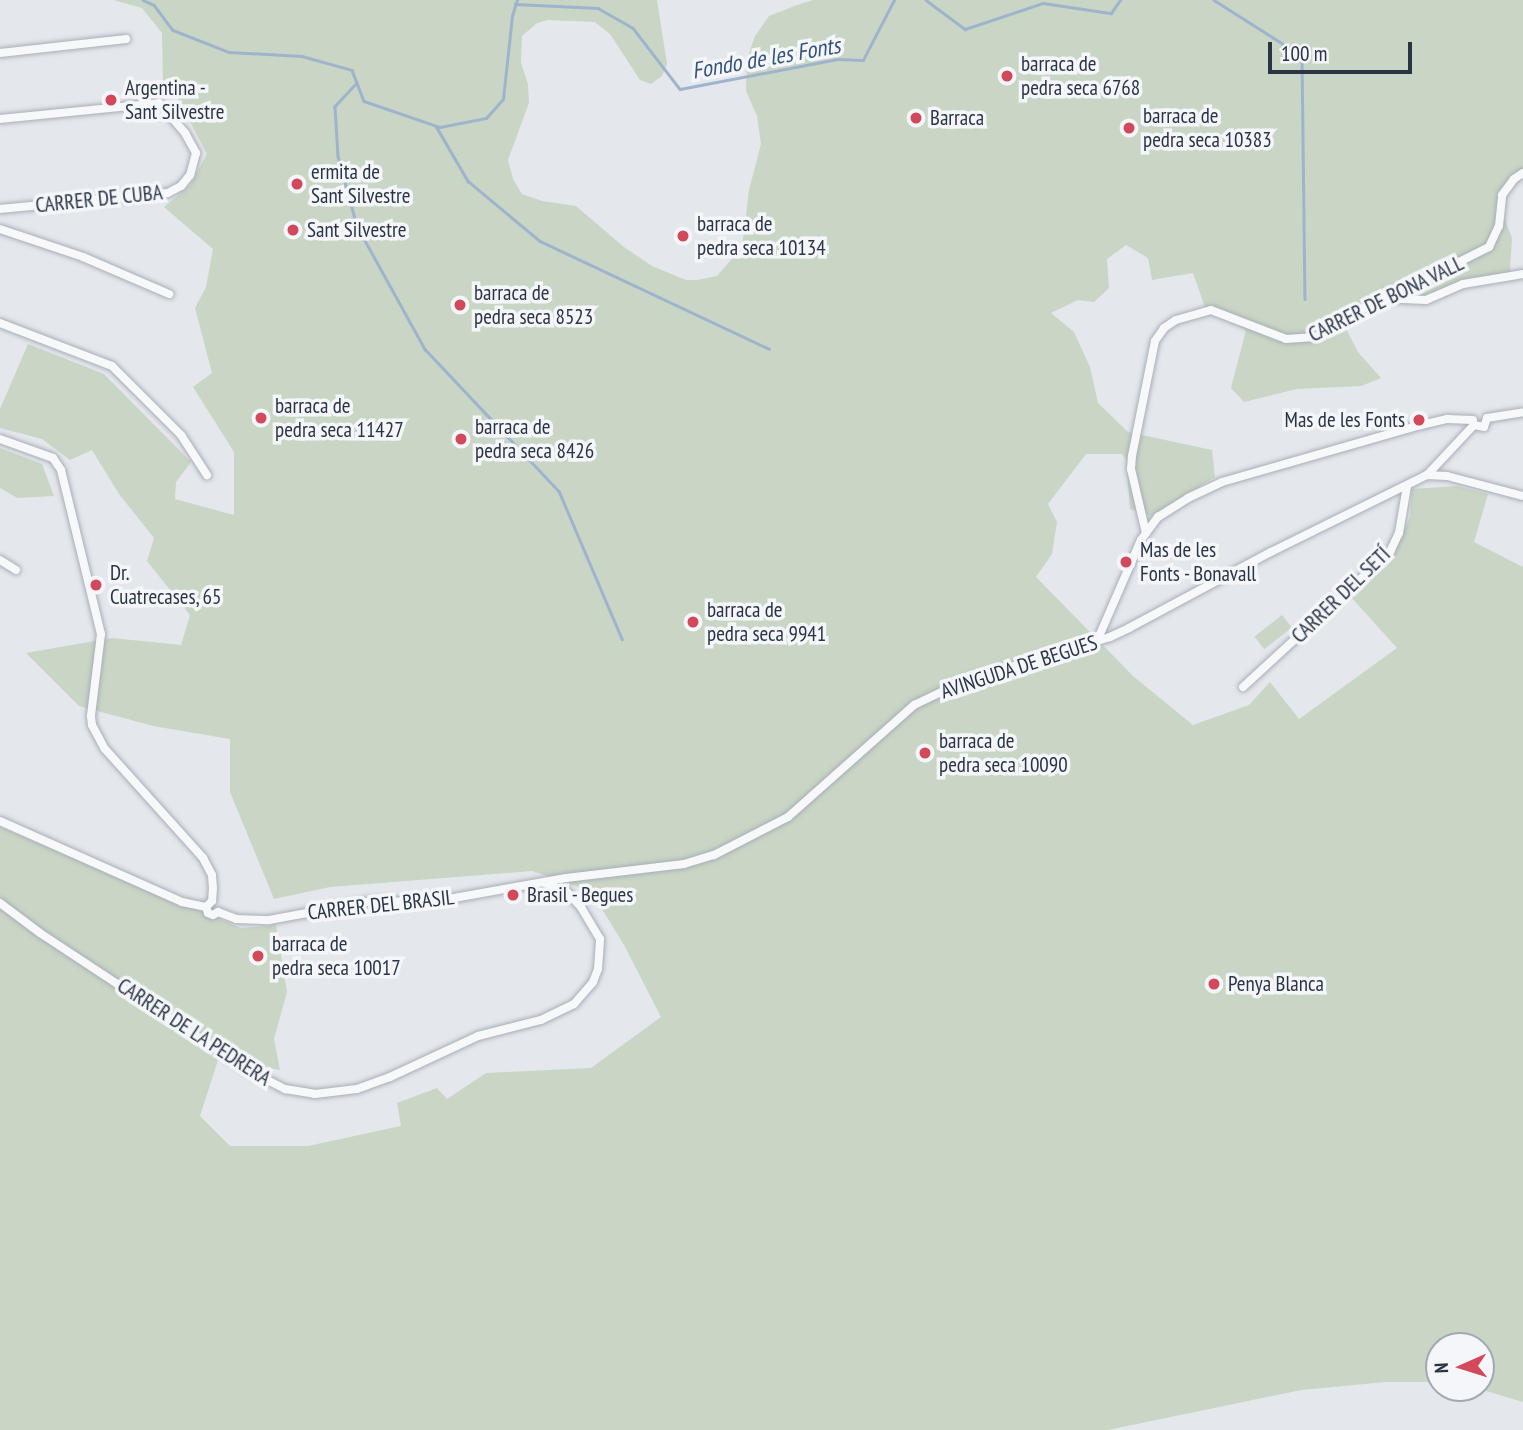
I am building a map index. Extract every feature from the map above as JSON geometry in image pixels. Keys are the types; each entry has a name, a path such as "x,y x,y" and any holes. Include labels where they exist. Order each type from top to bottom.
{"street":[{"path":"0,53 126,39"},
{"name":"CARRER DE CUBA","path":"0,119 159,103 194,146 195,163 181,186 168,193 0,209"},
{"name":"CARRER DE BONA VALL","path":"1146,533 1131,469 1132,456 1155,341 1164,328 1176,320 1211,310 1286,339 1306,340 1332,330 1379,298 1489,247 1500,226 1502,195 1514,179 1523,173"},
{"path":"0,229 83,257 169,294"},
{"path":"1379,298 1426,300 1463,284 1523,274"},
{"path":"0,323 112,366 181,435 207,475"},
{"path":"1097,641 1146,533 1158,517 1222,482 1421,425 1447,419 1474,422 1480,413 1487,418 1523,412"},
{"name":"AVINGUDA DE BEGUES","path":"545,883 602,872 684,864 715,855 788,817 915,705 962,682 1097,641 1129,628 1332,521 1427,475 1474,422"},
{"path":"0,439 53,458 61,470 101,635 92,725 105,749 203,858 212,875 209,904"},
{"path":"1427,475 1447,476 1523,496"},
{"name":"CARRER DEL SETÍ","path":"1243,687 1390,552 1399,533 1407,486"},
{"path":"0,560 16,570"},
{"name":"CARRER DEL BRASIL","path":"0,821 182,902 209,904 210,914 218,912 236,919 270,920 366,902 436,901 545,883"},
{"name":"CARRER DE LA PEDRERA","path":"0,903 40,933 248,1070 285,1089 314,1094 357,1089 390,1077 478,1036 557,1014 580,999 593,982 598,969 600,939 581,907 567,892 545,883"}],"green space":[{"path":"113,0 657,0 667,64 662,76 651,84 640,80 610,34 595,22 548,20 537,23 522,36 521,63 528,84 529,103 508,160 513,179 522,194 542,201 576,206 624,247 652,266 686,280 697,280 717,276 742,247 749,190 761,144 757,116 746,91 747,59 755,36 769,16 797,5 813,0 1523,0 1523,178 1505,195 1503,215 1512,238 1510,272 1463,281 1425,298 1382,291 1340,317 1358,352 1381,378 1361,386 1297,389 1244,402 1231,388 1246,330 1205,307 1193,273 1152,280 1148,258 1126,245 1107,259 1109,288 1094,302 1078,300 1051,313 1074,332 1090,367 1098,403 1128,432 1212,450 1215,477 1151,516 1130,509 1126,459 1122,454 1086,454 1048,504 1057,522 1052,554 1036,577 1133,676 1193,725 1249,705 1270,682 1299,719 1397,648 1350,596 1395,551 1410,517 1412,489 1457,486 1488,494 1474,542 1523,567 1523,1402 1495,1394 1495,1332 1425,1332 1425,1382 1386,1382 1301,1390 1108,1430 0,1430 0,827 241,928 276,925 287,992 274,1039 280,1070 218,1060 200,1116 230,1146 308,1146 401,1126 397,1103 437,1088 447,1099 486,1073 591,1068 661,1017 624,945 591,891 532,871 330,887 274,899 230,792 230,739 153,726 79,706 26,653 112,638 181,645 190,615 147,561 154,538 119,494 92,450 70,460 42,439 0,428 0,409 28,344 104,374 191,462 176,482 175,499 234,515 234,452 193,387 212,373 195,308 206,287 213,249 164,207 190,185 207,154 177,97 163,83 162,33 142,8"},
{"path":"0,448 42,464 54,496 17,498 0,488"},
{"path":"1282,615 1292,628 1264,649 1254,637"}],"waterway":[{"path":"143,0 154,5 173,30 229,52 302,56 352,70 364,101 440,127 486,118 503,99 512,16 517,0"},
{"name":"Fondo de les Fonts","path":"515,4 598,8 633,28 680,89 837,59 863,60 894,0"},
{"name":"Fondo de les Fonts","path":"926,0 965,29 1043,3 1111,13 1120,0"},
{"name":"Fondo de les Fonts","path":"1214,0 1302,56 1305,299"},
{"path":"357,83 335,107 338,156 357,226 425,349 559,491 622,639"},
{"path":"436,126 468,181 540,241 769,349"}],"place":[{"name":"barraca de pedra seca 6768","path":"1007,76"},
{"name":"Argentina - Sant Silvestre","path":"111,100"},
{"name":"Barraca","path":"916,118"},
{"name":"barraca de pedra seca 10383","path":"1129,128"},
{"name":"ermita de Sant Silvestre","path":"297,184"},
{"name":"Sant Silvestre","path":"293,230"},
{"name":"barraca de pedra seca 10134","path":"683,236"},
{"name":"barraca de pedra seca 8523","path":"460,305"},
{"name":"barraca de pedra seca 11427","path":"261,418"},
{"name":"Mas de les Fonts","path":"1419,420"},
{"name":"barraca de pedra seca 8426","path":"461,439"},
{"name":"Mas de les Fonts - Bonavall","path":"1126,562"},
{"name":"Dr. Cuatrecases, 65","path":"96,585"},
{"name":"barraca de pedra seca 9941","path":"693,622"},
{"name":"barraca de pedra seca 10090","path":"925,753"},
{"name":"Brasil - Begues","path":"513,895"},
{"name":"barraca de pedra seca 10017","path":"258,956"},
{"name":"Penya Blanca","path":"1214,984"}]}
